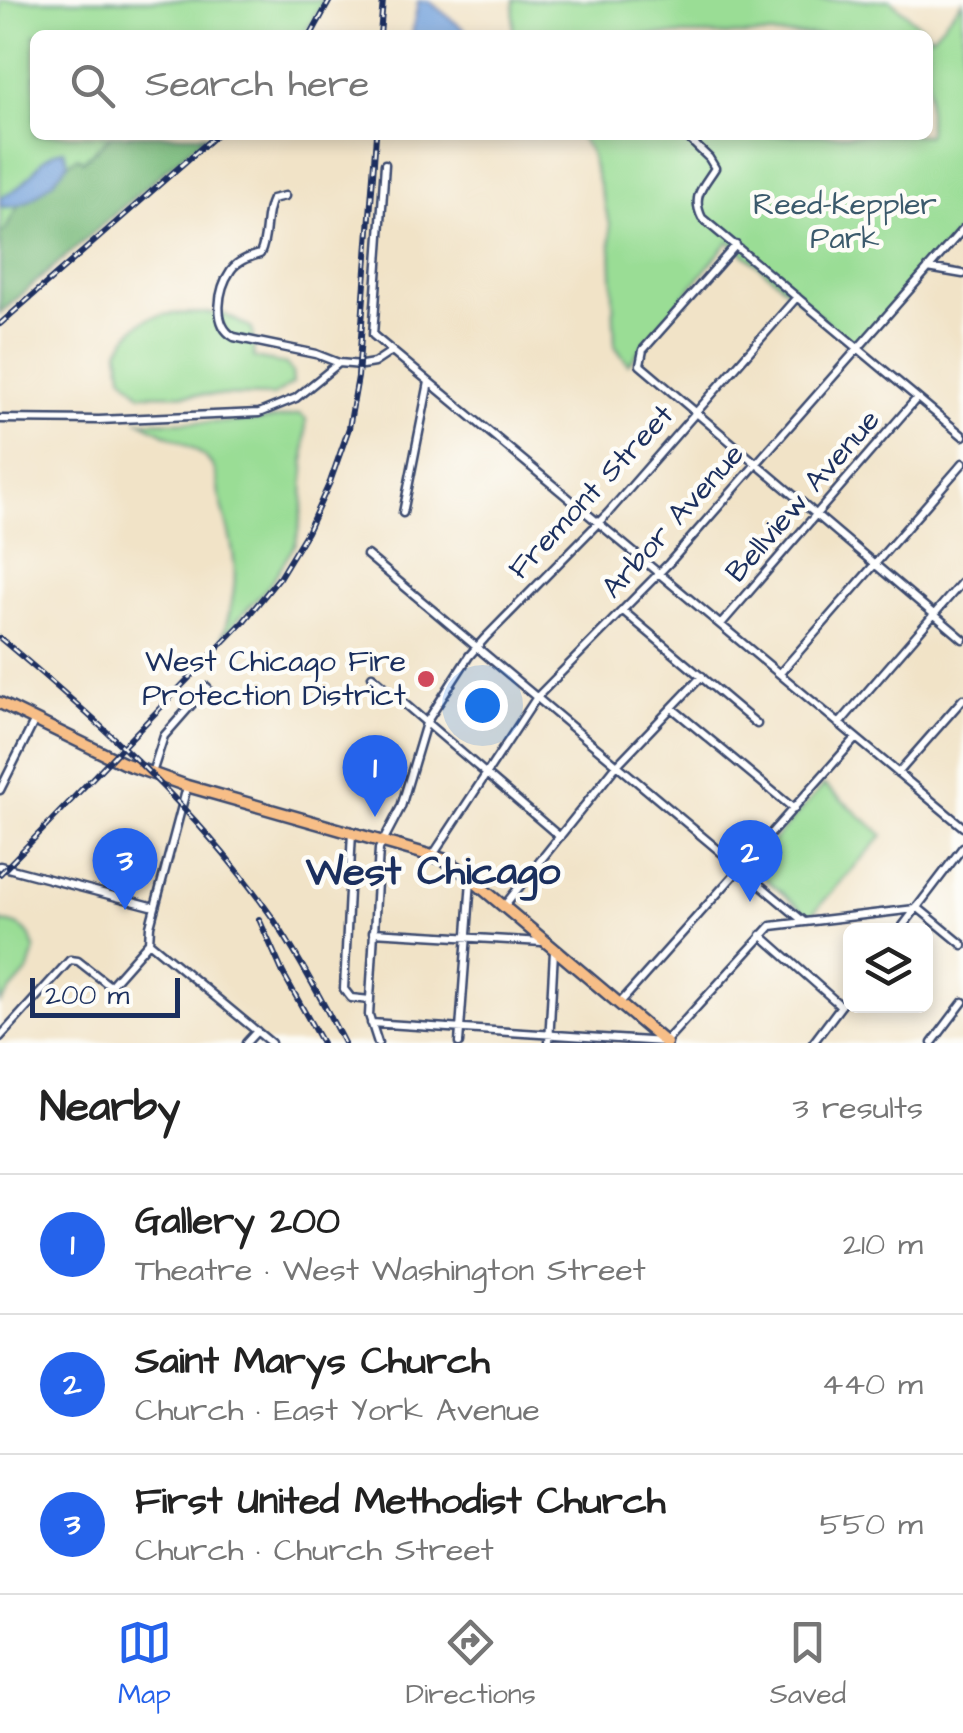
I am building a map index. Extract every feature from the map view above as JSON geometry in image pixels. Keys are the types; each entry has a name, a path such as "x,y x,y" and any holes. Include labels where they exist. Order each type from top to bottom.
{"main road":[{"path":"0,703 124,764 453,864 665,1043"}],"street":[{"path":"690,140 710,158 715,168 698,190 696,206 702,218 963,436"},
{"path":"385,164 373,335 963,827"},
{"path":"284,196 272,199 266,212 268,238 260,254 233,267 224,285 219,320 223,331 339,363 369,366 392,351"},
{"name":"Arbor Avenue","path":"434,856 537,697 660,572 963,229"},
{"path":"736,245 643,350 639,360 644,370 963,638"},
{"path":"928,268 963,274"},
{"name":"Fremont Street","path":"378,1043 371,1023 370,1000 378,849 401,808 426,723 477,647 600,521 797,297"},
{"path":"0,419 99,420 259,413 296,398 339,363"},
{"path":"403,513 430,382"},
{"name":"Bellview Avenue","path":"722,623 918,398"},
{"path":"781,672 963,463"},
{"path":"367,555 803,920"},
{"path":"839,724 963,581"},
{"path":"622,610 757,724"},
{"path":"372,676 560,836"},
{"path":"503,906 618,765 702,676"},
{"path":"152,773 164,736 207,687"},
{"path":"898,774 963,699"},
{"path":"672,708 794,809"},
{"path":"0,788 35,720"},
{"path":"620,1004 856,738"},
{"path":"0,1037 70,960 78,961 110,986 149,942 187,786"},
{"path":"352,832 344,989 352,998 370,1000"},
{"path":"904,923 963,848"},
{"path":"0,866 155,907"},
{"path":"459,1043 471,879"},
{"path":"371,1023 665,1043 771,926 916,908 963,945"},
{"path":"373,932 550,946 549,1043"},
{"path":"761,935 841,1006"},
{"path":"149,942 271,1043"},
{"path":"932,1043 963,1002"},
{"path":"813,1043 843,1003"},
{"path":"246,1043 256,1031"}],"green space":[{"path":"0,0 324,0 307,30 30,30 30,140 200,140 0,313"},
{"name":"Reed-Keppler Park","path":"514,0 890,0 925,30 513,30"},
{"name":"Reed-Keppler Park","path":"963,1 963,226 857,348 729,241 628,364 615,346 610,224 589,150 582,140 933,140 933,35"},
{"path":"106,140 200,140 0,313 0,232 5,231 19,204 29,201 68,163 78,157 83,161"},
{"path":"168,314 224,314 252,329 254,358 286,364 293,383 273,396 140,394 122,375 119,350 137,326"},
{"path":"300,414 306,419 303,504 296,543 270,584 222,637 233,598 235,567 215,470 190,447 140,421 240,422"},
{"path":"824,785 883,835 812,914 807,914 750,866"},
{"path":"0,918 1,922 24,929 35,950 29,970 0,1003"}],"water":[{"path":"418,1 429,1 465,30 413,30"},
{"path":"64,150 68,163 47,187 19,205 0,206 0,198 21,185 45,159"}],"railway":[{"path":"314,30 330,0"},
{"path":"380,30 383,0"},
{"path":"0,324 210,140"},
{"path":"0,874 244,621 279,578 307,532 349,428 358,377 376,140"},
{"path":"0,638 145,768 212,840 282,932 344,1043"},
{"path":"259,919 283,973 322,1043"}],"place":[{"name":"West Chicago Fire Protection District","path":"426,679"},
{"name":"Gallery 200","path":"375,817"},
{"name":"Saint Marys Church","path":"750,902"},
{"name":"First United Methodist Church","path":"125,910"}],"district":[{"name":"West Chicago","path":"433,872"}]}
